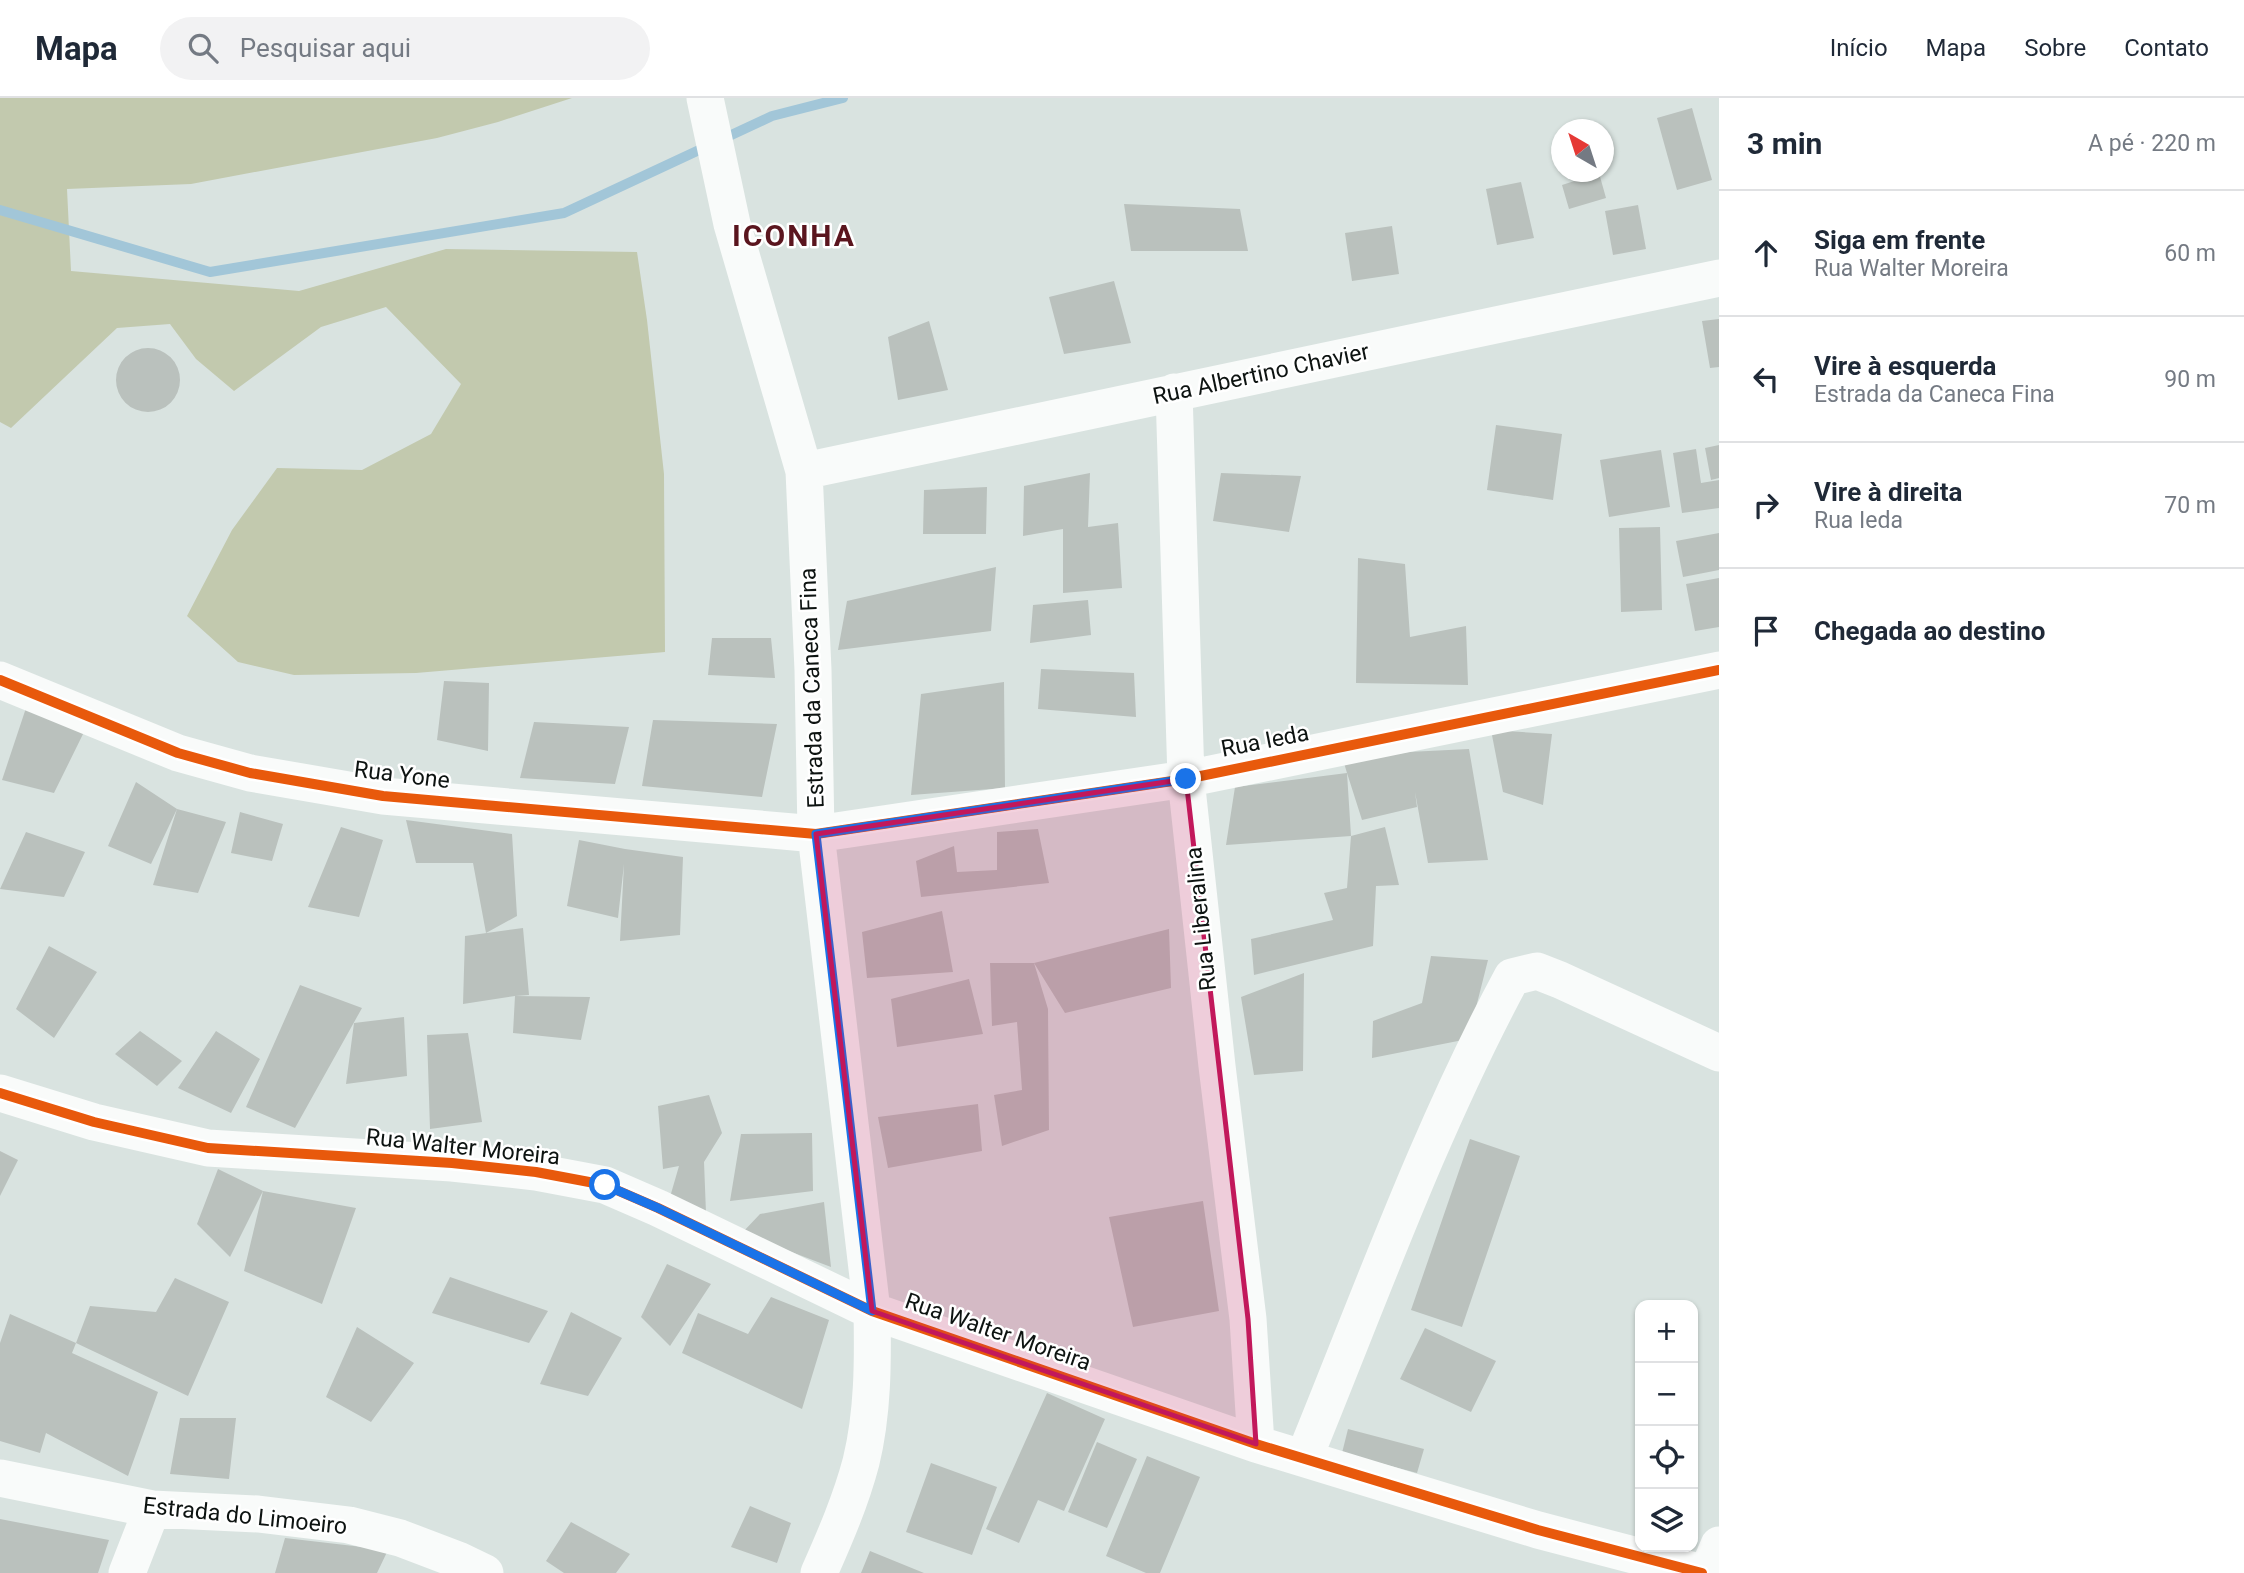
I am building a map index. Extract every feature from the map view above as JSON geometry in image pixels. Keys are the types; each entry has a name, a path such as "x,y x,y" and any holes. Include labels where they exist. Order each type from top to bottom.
{"street":[{"name":"Estrada da Caneca Fina","path":"706,102 732,224 804,471 813,670 816,834 872,1311 872,1380 861,1461 840,1526 819,1573"},
{"name":"Rua Albertino Chavier","path":"804,471 1719,278"},
{"name":"Rua Liberalina","path":"1174,392 1186,779 1248,1319 1256,1444"},
{"name":"Rua Ieda","path":"816,834 1186,779 1719,670"},
{"name":"Rua Yone","path":"0,680 178,753 250,773 383,796 816,834"},
{"path":"1304,1458 1414,1185 1463,1075 1512,977 1537,971 1719,1053"},
{"name":"Rua Walter Moreira","path":"0,1093 94,1122 208,1148 452,1163 536,1172 605,1185 872,1311 1256,1444 1538,1531 1705,1573"},
{"name":"Estrada do Limoeiro","path":"0,1478 152,1509 258,1514 349,1525 400,1538 485,1573"},
{"path":"127,1573 152,1509"},
{"path":"1705,1573 1719,1545"}],"highlighted area":[{"path":"1186,779 1248,1319 1256,1444 872,1311 816,834"}],"green space":[{"path":"0,98 572,98 437,138 191,184 67,189 71,271 299,291 446,249 637,252 664,474 665,652 416,673 294,675 238,662 187,616 232,530 277,468 362,470 431,434 461,384 386,307 321,327 234,391 196,359 170,324 117,328 11,428 0,422"}],"building":[{"path":"1692,108 1712,180 1677,190 1657,118"},
{"path":"1521,182 1534,238 1497,245 1486,189"},
{"path":"1571,182 1602,182 1606,198 1569,209 1562,185"},
{"path":"1124,204 1240,209 1248,251 1131,251"},
{"path":"1638,205 1646,249 1613,255 1605,211"},
{"path":"1392,226 1399,274 1352,281 1345,233"},
{"path":"1114,281 1131,343 1064,354 1049,297"},
{"path":"1719,319 1719,367 1710,368 1702,321"},
{"path":"929,321 948,390 898,400 888,337"},
{"path":"148,348 166,354 174,362 180,380 174,398 166,406 148,412 130,406 122,398 116,380 122,362 130,354"},
{"path":"1496,425 1562,434 1553,500 1487,490"},
{"path":"1719,445 1719,478 1711,480 1705,448"},
{"path":"1696,449 1701,483 1719,480 1719,508 1682,513 1673,453"},
{"path":"1661,450 1670,507 1609,517 1600,460"},
{"path":"1090,473 1088,527 1118,523 1122,588 1063,593 1063,529 1023,536 1024,486"},
{"path":"1221,473 1301,476 1289,532 1213,521"},
{"path":"987,487 986,534 923,534 924,490"},
{"path":"1660,527 1662,610 1621,612 1619,528"},
{"path":"1719,533 1719,570 1683,577 1676,541"},
{"path":"1358,558 1405,564 1410,637 1466,626 1468,685 1356,683"},
{"path":"996,567 991,631 838,650 847,601"},
{"path":"1719,578 1719,627 1695,631 1686,584"},
{"path":"1088,600 1091,635 1030,643 1033,605"},
{"path":"712,638 771,638 775,678 708,675"},
{"path":"1041,669 1134,673 1136,717 1038,709"},
{"path":"444,681 489,683 488,751 437,740"},
{"path":"1004,682 1005,788 911,795 921,694"},
{"path":"26,708 85,730 54,793 2,780"},
{"path":"653,720 777,724 762,797 642,786"},
{"path":"534,722 629,727 615,784 520,778"},
{"path":"1491,730 1552,734 1543,805 1503,792"},
{"path":"1469,749 1488,860 1428,863 1415,792 1417,807 1362,820 1344,763 1408,752"},
{"path":"1347,773 1351,836 1226,845 1235,787"},
{"path":"136,782 177,809 151,864 108,846"},
{"path":"177,809 226,822 198,893 153,885"},
{"path":"240,812 283,824 272,861 231,853"},
{"path":"406,820 512,834 517,916 486,933 473,863 416,863"},
{"path":"341,827 383,840 359,917 308,907"},
{"path":"1385,827 1399,885 1376,886 1373,946 1254,975 1251,939 1333,920 1324,893 1347,888 1351,836"},
{"path":"1038,829 1049,883 921,897 916,861 954,846 957,872 997,870 997,832"},
{"path":"26,832 85,852 64,897 0,889"},
{"path":"579,840 683,857 680,935 620,941 624,864 618,918 567,906"},
{"path":"942,911 953,972 867,978 862,932"},
{"path":"523,928 529,995 463,1004 465,936"},
{"path":"1169,929 1171,988 1065,1013 1034,963"},
{"path":"49,946 97,972 54,1038 16,1009"},
{"path":"1431,956 1488,960 1468,1039 1372,1058 1373,1021 1422,1003"},
{"path":"990,963 1034,963 1048,1009 1049,1130 1002,1146 994,1095 1022,1090 1017,1022 992,1026"},
{"path":"1304,973 1303,1071 1254,1075 1241,997"},
{"path":"969,979 983,1034 897,1047 891,999"},
{"path":"300,985 362,1008 295,1128 246,1107"},
{"path":"515,996 590,997 581,1040 513,1033"},
{"path":"404,1017 407,1076 346,1084 354,1023"},
{"path":"140,1031 182,1061 157,1086 115,1054"},
{"path":"216,1031 260,1059 231,1113 178,1088"},
{"path":"468,1033 482,1122 430,1129 427,1035"},
{"path":"709,1095 722,1133 704,1162 706,1213 670,1197 679,1166 663,1169 658,1106"},
{"path":"978,1104 982,1151 888,1168 878,1117"},
{"path":"812,1133 813,1191 730,1201 741,1134"},
{"path":"1470,1139 1520,1156 1462,1327 1411,1310"},
{"path":"0,1151 18,1160 0,1196"},
{"path":"218,1169 263,1191 230,1257 197,1224"},
{"path":"263,1191 356,1208 322,1304 244,1271"},
{"path":"1203,1201 1219,1311 1133,1327 1109,1217"},
{"path":"824,1202 831,1267 742,1233 760,1214"},
{"path":"667,1264 711,1284 670,1346 641,1317"},
{"path":"450,1277 548,1311 529,1343 432,1313"},
{"path":"175,1278 229,1302 188,1396 76,1343 90,1306 156,1312"},
{"path":"771,1297 829,1320 802,1409 682,1353 698,1313 748,1334"},
{"path":"571,1312 622,1338 588,1396 540,1384"},
{"path":"10,1314 76,1343 72,1353 158,1392 128,1476 46,1433 40,1453 0,1441 0,1343"},
{"path":"357,1327 414,1363 371,1422 326,1397"},
{"path":"1425,1328 1496,1361 1471,1412 1400,1379"},
{"path":"1047,1393 1105,1419 1064,1511 1038,1500 1019,1543 986,1529"},
{"path":"180,1418 236,1418 229,1479 170,1474"},
{"path":"1348,1429 1424,1449 1417,1473 1342,1453"},
{"path":"1097,1442 1137,1459 1107,1528 1068,1512"},
{"path":"1147,1456 1200,1477 1160,1573 1146,1573 1106,1556"},
{"path":"931,1463 997,1487 972,1555 906,1532"},
{"path":"750,1506 791,1523 777,1563 731,1547"},
{"path":"0,1519 109,1540 98,1573 0,1573"},
{"path":"571,1522 630,1554 616,1573 564,1573 546,1561"},
{"path":"285,1538 388,1550 377,1573 275,1573"},
{"path":"870,1551 924,1573 861,1573"}],"waterway":[{"path":"0,210 210,272 564,213 772,116 843,98"}],"cycle path":[{"path":"0,680 178,753 250,773 383,796 816,834 1186,779 1719,670"},
{"path":"0,1093 94,1122 208,1148 452,1163 536,1172 605,1185 872,1311 1256,1444 1538,1530 1702,1573"}],"district":[{"name":"ICONHA","path":"794,235"}],"route":[{"path":"605,1185 872,1311 816,834 1186,779"}]}
